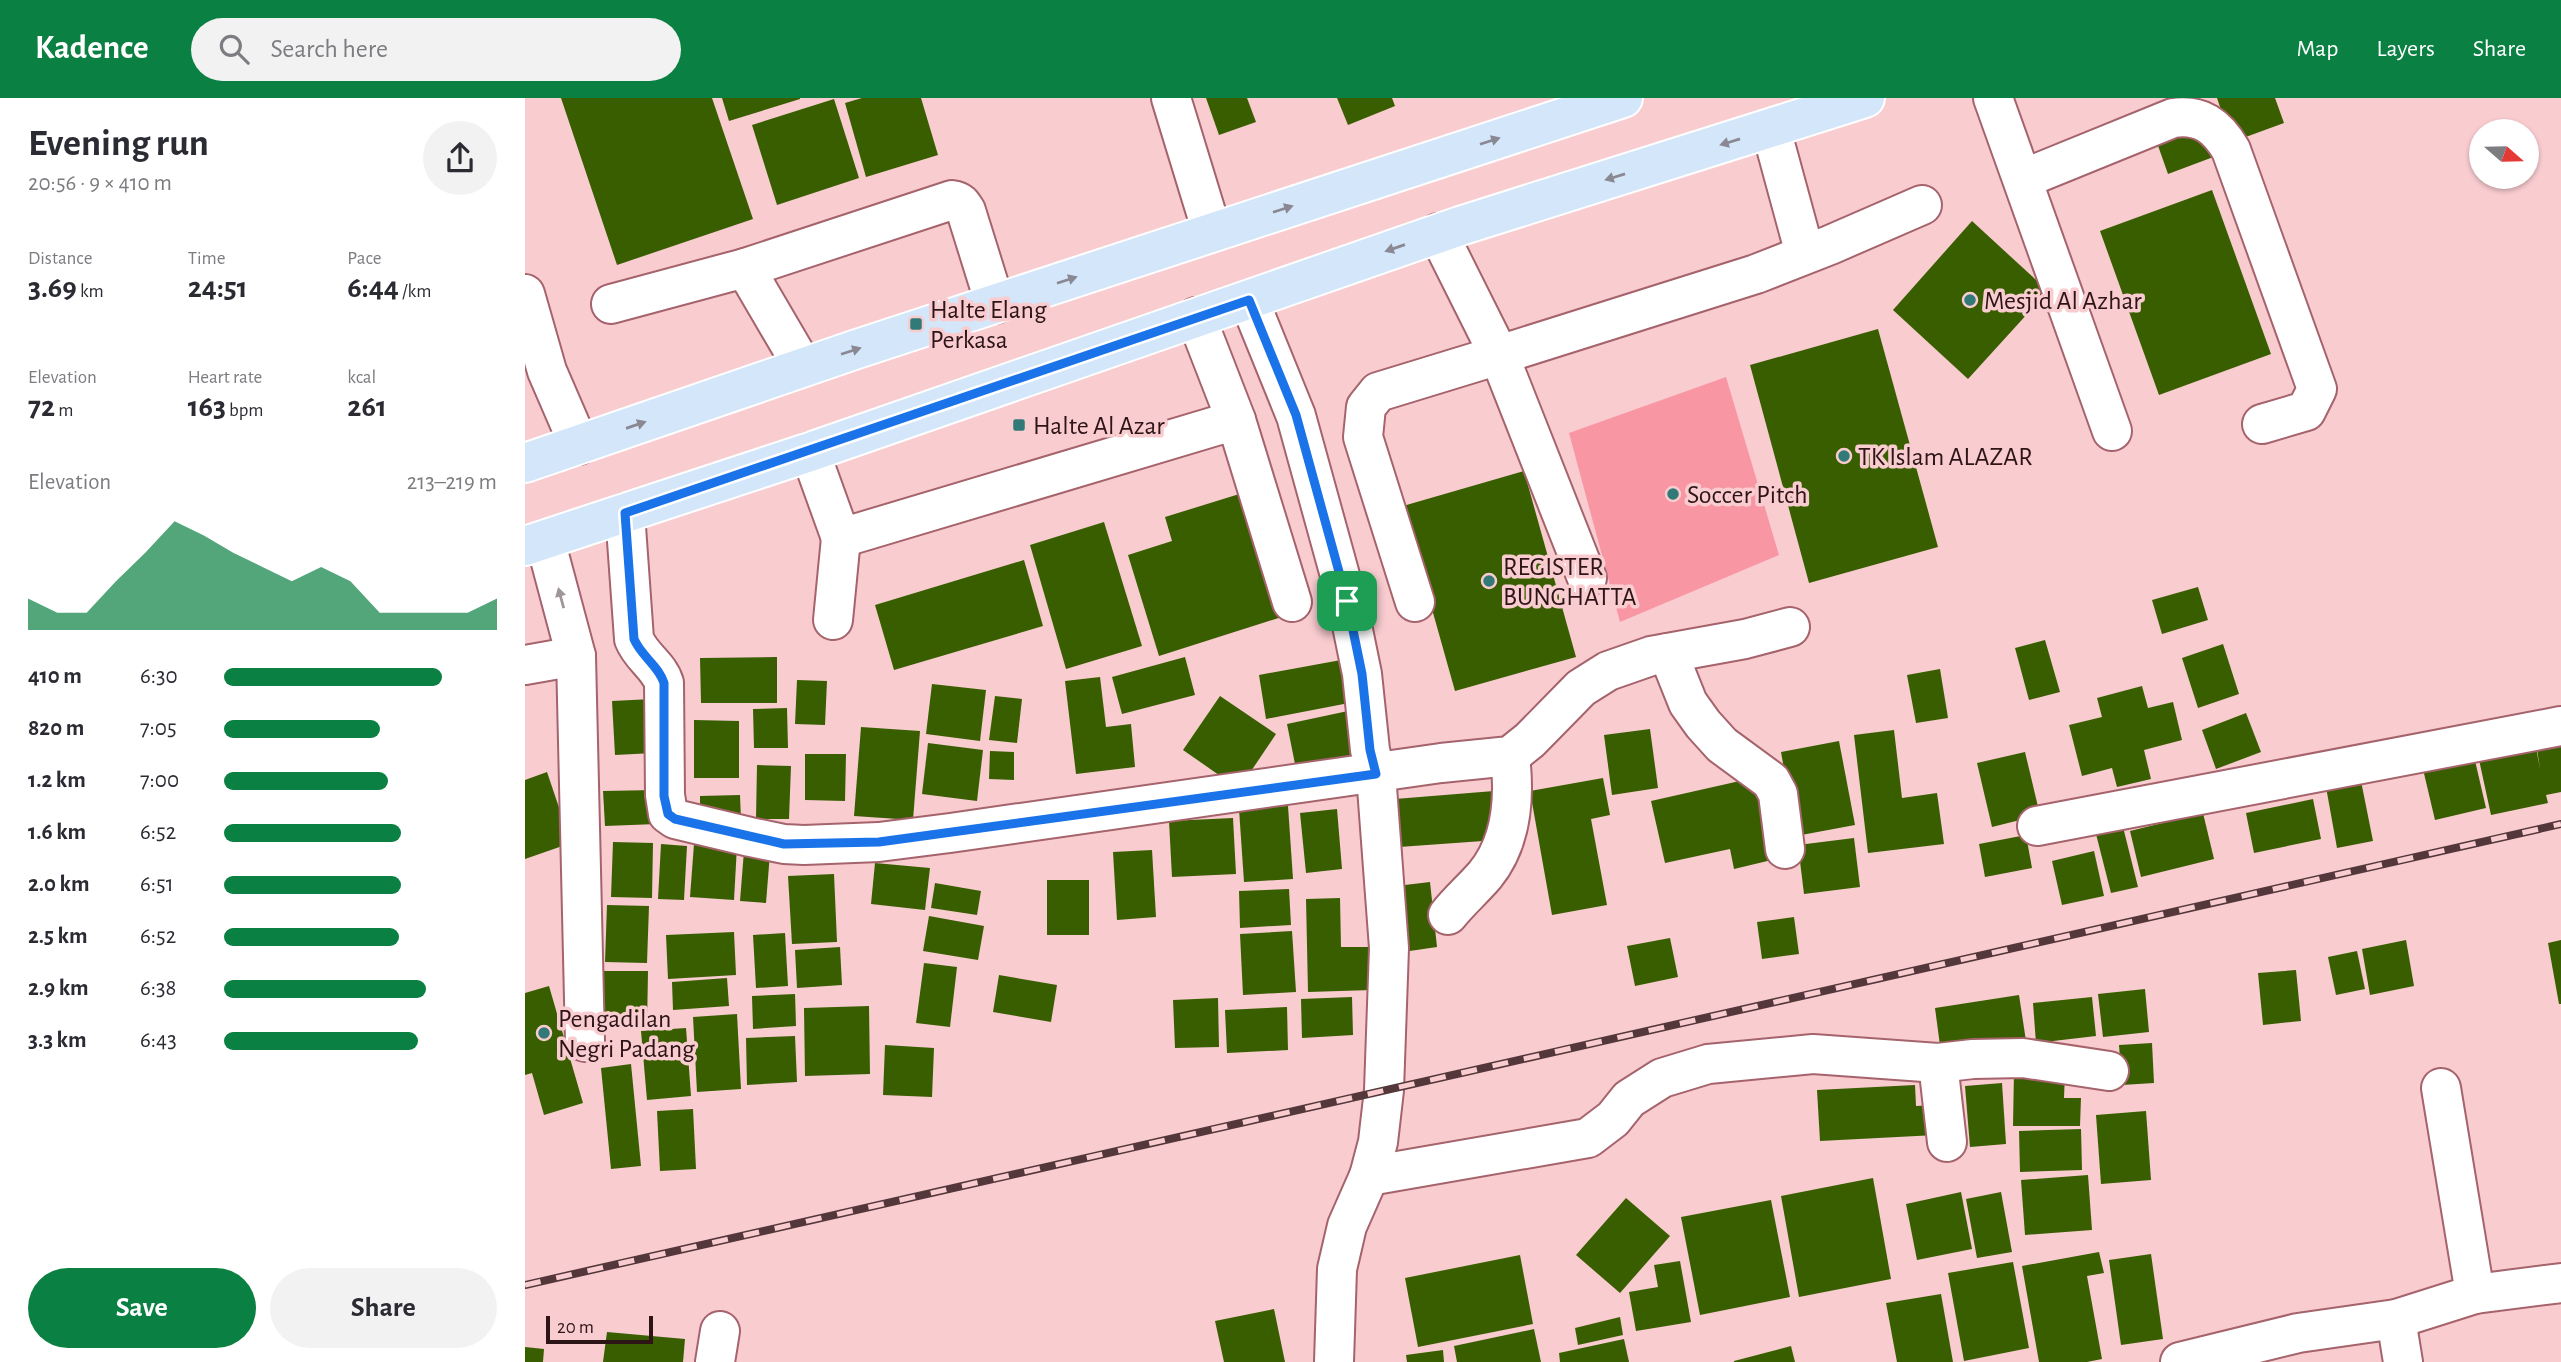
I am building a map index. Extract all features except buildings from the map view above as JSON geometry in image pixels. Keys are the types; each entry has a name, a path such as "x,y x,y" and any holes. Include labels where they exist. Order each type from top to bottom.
{"main road":[{"path":"527,456 579,445 995,303 1623,98"},
{"path":"535,543 810,452 1449,230 1865,98"}],"street":[{"path":"1171,98 1212,232"},
{"path":"1993,98 2112,431"},
{"path":"2023,178 2173,118 2198,118 2223,136 2231,150 2317,390 2306,411 2262,424"},
{"path":"1771,129 1805,254"},
{"path":"611,304 745,268 952,200 962,203 967,211 995,303"},
{"path":"1415,602 1363,437 1366,407 1378,392 1756,274 1922,205"},
{"path":"1449,230 1587,578"},
{"path":"745,268 803,367"},
{"path":"525,294 547,371 579,445"},
{"path":"1249,300 1296,415 1347,601 1362,674 1370,750 1376,774 1389,948 1384,1090 1378,1142 1369,1176 1347,1226 1337,1269 1335,1362"},
{"path":"1196,317 1236,420 1292,602"},
{"path":"841,538 1236,420"},
{"path":"810,452 841,538 833,620"},
{"path":"625,513 631,624 639,650 662,675 664,683 665,808 675,819 784,844 879,842 1441,763 1510,756 1530,740 1581,688 1608,671 1651,656 1745,639 1790,627"},
{"path":"535,543 576,656 585,1042"},
{"path":"1668,653 1688,703 1703,724 1722,745 1760,772 1775,788 1782,813 1785,849"},
{"path":"525,665 576,656"},
{"path":"2037,826 2561,726"},
{"path":"1448,915 1486,873 1506,834 1513,792 1510,756"},
{"path":"1369,1176 1588,1138 1613,1119 1629,1099 1662,1078 1708,1064 1813,1054 1938,1063 2023,1058 2109,1071"},
{"path":"1938,1063 1947,1142"},
{"path":"2441,1088 2475,1294"},
{"path":"2180,1362 2298,1333 2396,1319 2475,1294 2561,1283"},
{"path":"2396,1319 2403,1362"}],"shaded area":[{"name":"Soccer Pitch","path":"1726,377 1779,555 1620,622 1569,433"}],"railway":[{"path":"525,1285 2561,824"}],"place":[{"name":"Mesjid Al Azhar","path":"1970,300"},
{"name":"Halte Elang Perkasa","path":"916,324"},
{"name":"Halte Al Azar","path":"1019,425"},
{"name":"TK Islam ALAZAR","path":"1844,456"},
{"name":"Soccer Pitch","path":"1673,494"},
{"name":"REGISTER BUNGHATTA","path":"1489,581"},
{"name":"Pengadilan Negri Padang","path":"544,1033"}],"route":[{"path":"1249,300 1296,415 1347,601 1362,674 1370,750 1376,774 879,842 784,844 675,819 665,808 664,683 662,675 648,662 634,639 625,513 1249,300"}]}
